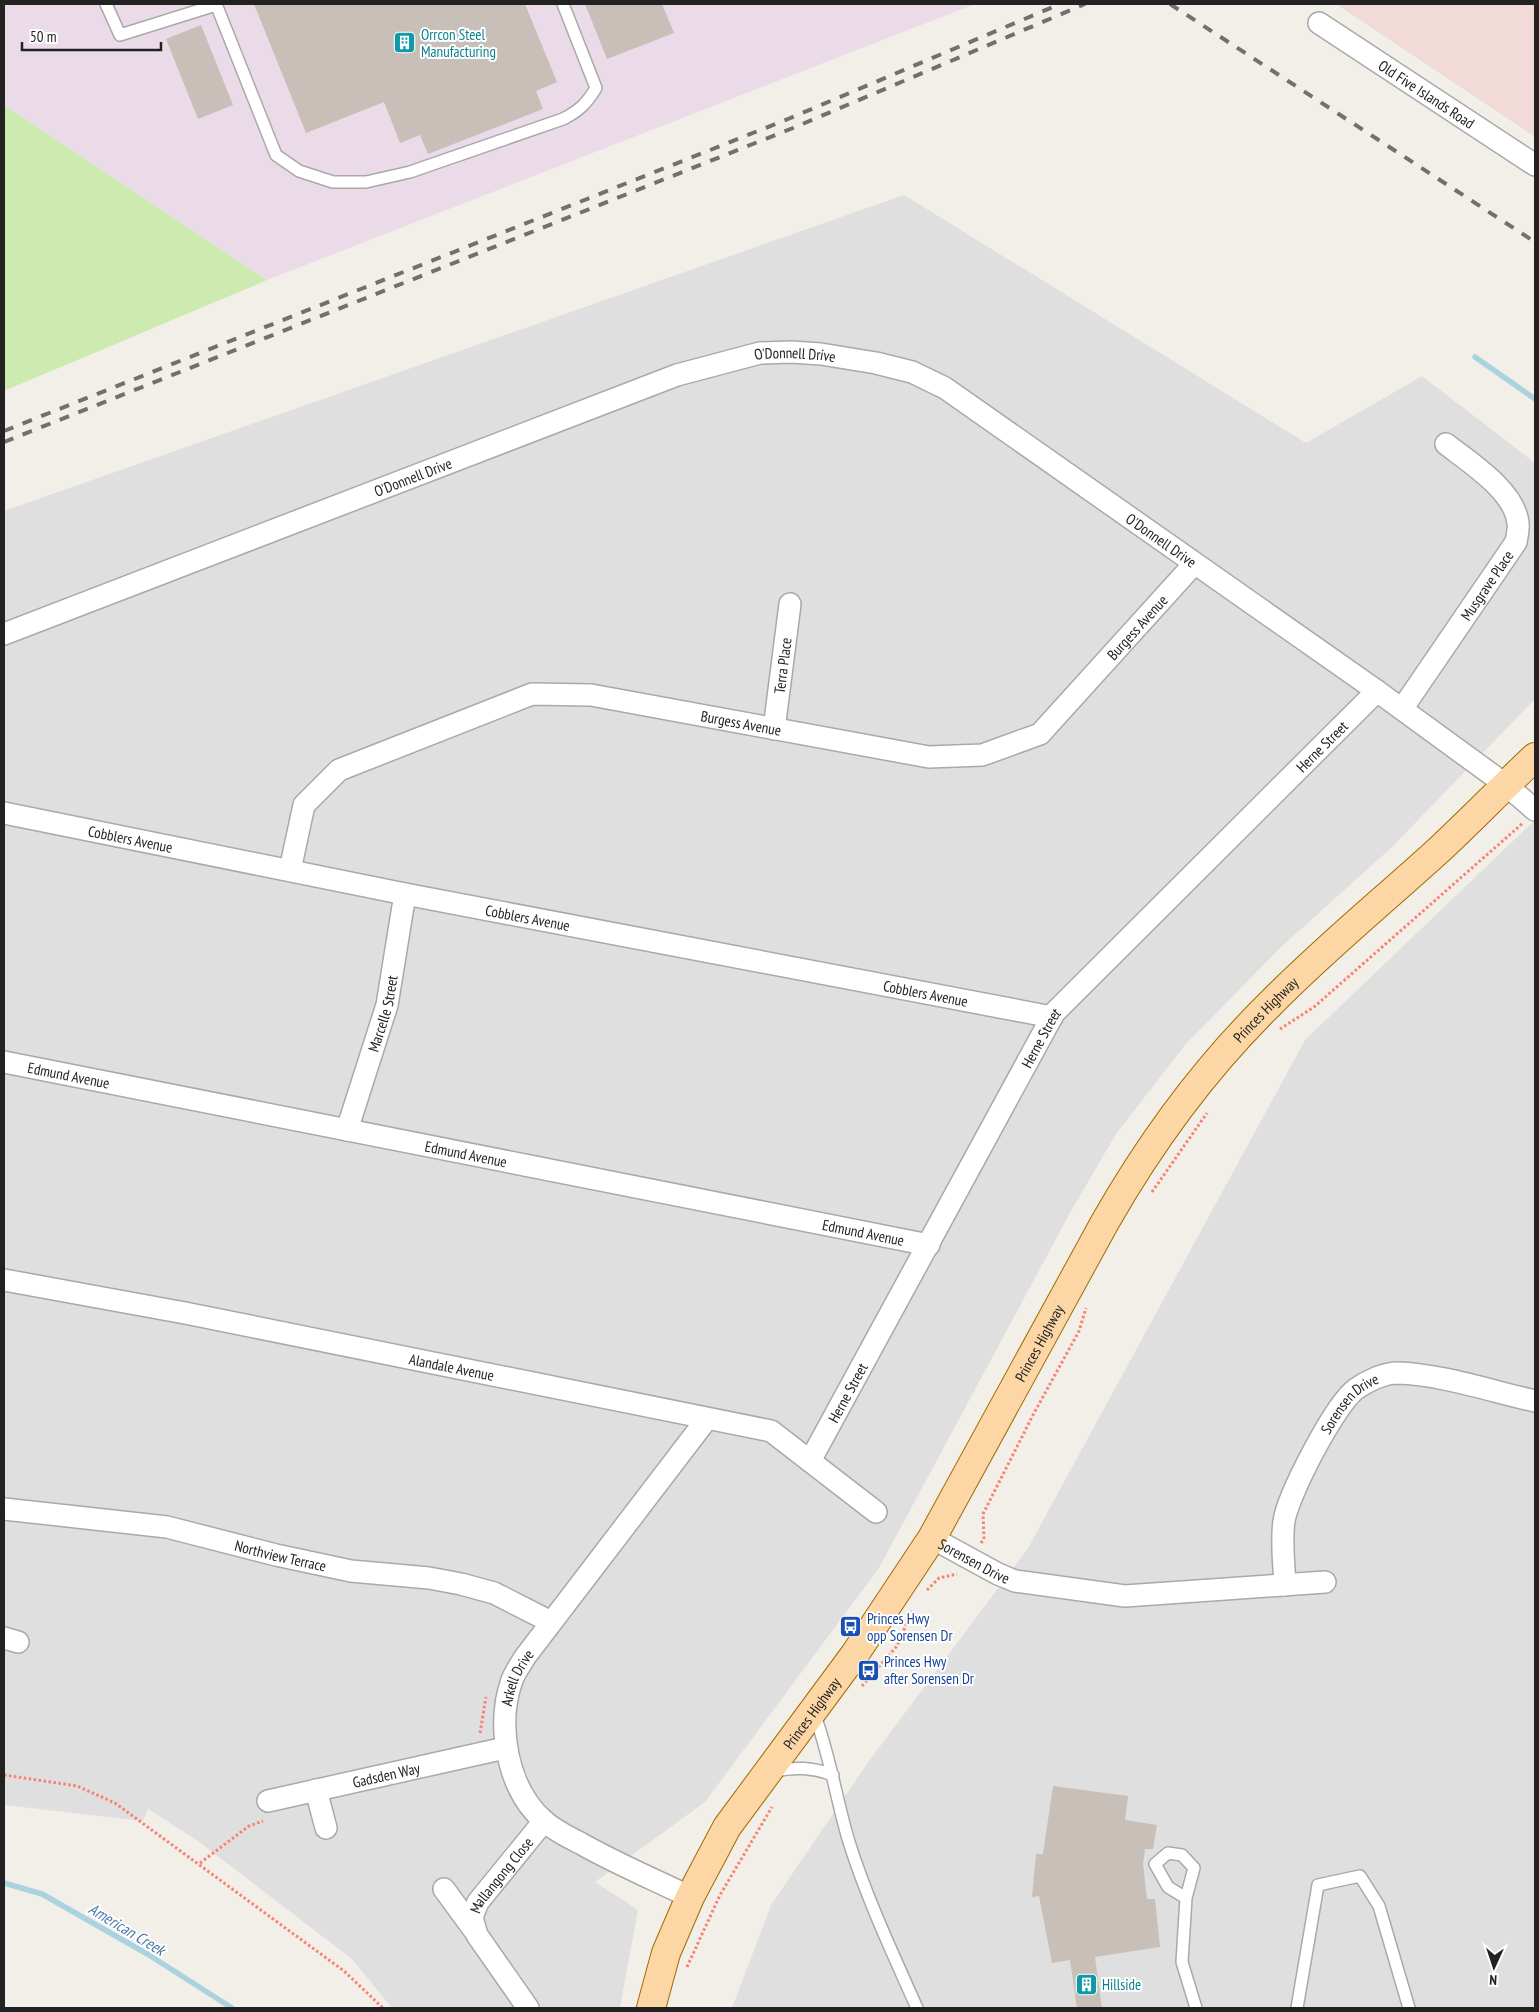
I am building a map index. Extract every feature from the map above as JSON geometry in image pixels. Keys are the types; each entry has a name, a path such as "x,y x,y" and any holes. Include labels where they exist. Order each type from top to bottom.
{"main road":[{"name":"Princes Highway","path":"651,2008 666,1953 690,1897 727,1827 861,1646 932,1538 1130,1178 1207,1072 1269,1004 1440,849 1535,757"}],"street":[{"name":"Old Five Islands Road","path":"1319,23 1535,165"},
{"name":"O'Donnell Drive","path":"4,634 677,375 760,353 821,354 912,372 945,388 1402,709 1506,785 1532,815"},
{"name":"Musgrave Place","path":"1402,709 1516,542 1518,522 1510,502 1498,486 1446,444"},
{"name":"Burgess Avenue","path":"290,870 304,805 339,770 532,694 591,695 929,757 982,755 1040,734 1194,564"},
{"name":"Terra Place","path":"774,729 790,604"},
{"name":"Herne Street","path":"810,1461 1052,1017 1377,691"},
{"name":"Cobblers Avenue","path":"4,813 405,894 1052,1017"},
{"name":"Marcelle Street","path":"347,1130 387,1005 405,894"},
{"name":"Edmund Avenue","path":"4,1062 929,1245"},
{"name":"Alandale Avenue","path":"4,1280 185,1313 706,1420 771,1431 876,1512"},
{"name":"Sorensen Drive","path":"1285,1585 1284,1522 1288,1503 1326,1429 1345,1399 1356,1388 1383,1376 1397,1373 1436,1378 1535,1401"},
{"name":"Arkell Drive","path":"690,1897 592,1850 544,1821 520,1790 505,1748 506,1705 512,1680 525,1657 706,1420"},
{"name":"Northview Terrace","path":"4,1509 167,1527 351,1571 429,1578 461,1584 494,1594 551,1622"},
{"name":"Sorensen Drive","path":"932,1538 1015,1581 1125,1596 1137,1597 1325,1582"},
{"name":"Gadsden Way","path":"268,1801 505,1748"},
{"path":"316,1790 326,1828"},
{"name":"Mallangong Close","path":"528,2008 474,1930 472,1917 474,1908 544,1821"},
{"path":"444,1889 474,1930"}],"lane":[{"path":"106,4 120,35 216,4 276,155 299,171 333,182 366,182 410,172 563,119 578,112 586,105 596,88 563,4"},
{"path":"813,1710 823,1736 849,1841 865,1887 917,2008"},
{"path":"767,1772 800,1767 816,1769 833,1775"},
{"path":"1297,2008 1318,1885 1360,1876 1379,1906 1409,2008"},
{"path":"1186,1898 1182,1962 1196,2008"}],"path":[{"path":"1273,1033 1314,1006 1532,815"},
{"path":"1149,1196 1209,1110"},
{"path":"926,1591 939,1578 958,1574 984,1539 983,1514 1033,1415 1080,1331 1087,1304"},
{"path":"860,1687 897,1646 915,1606"},
{"path":"4,1775 77,1786 115,1803 143,1821 344,1971 383,2008"},
{"path":"686,1971 720,1895 774,1804"}],"shaded area":[{"path":"4,4 975,4 267,280 4,105"},
{"path":"1336,4 1535,4 1535,137"},
{"path":"904,195 1306,443 1422,376 1535,463 1535,699 1391,848 1280,948 1185,1045 1116,1134 1071,1211 879,1568 705,1802 595,1882 638,1910 620,2008 392,2008 352,1959 198,1841 148,1809 143,1821 4,1805 4,511"},
{"path":"1535,820 1535,2008 732,2008 771,1905 869,1761 1028,1548 1305,1040"}],"green space":[{"path":"4,105 267,280 4,391"}],"building":[{"name":"Orrcon Steel Manufacturing","path":"254,4 525,4 557,82 536,91 543,109 428,154 420,135 400,143 384,102 306,133"},
{"path":"585,4 662,4 674,33 607,59"},
{"path":"201,25 233,105 198,119 166,39"},
{"path":"1053,1786 1128,1796 1125,1820 1157,1825 1153,1849 1145,1849 1143,1864 1147,1899 1155,1899 1160,1947 1095,1957 1102,2008 1077,2008 1070,1960 1052,1963 1039,1896 1032,1897 1036,1854 1043,1854"}],"waterway":[{"path":"1475,357 1535,399"},
{"name":"American Creek","path":"4,1883 42,1894 149,1955 232,2008"}],"railway":[{"path":"4,431 788,119 1060,4"},
{"path":"4,442 793,128 1085,4"},
{"path":"1170,4 1535,242"}],"place":[{"name":"Orrcon Steel Manufacturing","path":"405,43"},
{"name":"Princes Hwy opp Sorensen Dr","path":"851,1627"},
{"name":"Princes Hwy after Sorensen Dr","path":"868,1670"},
{"name":"Hillside","path":"1086,1984"}]}
